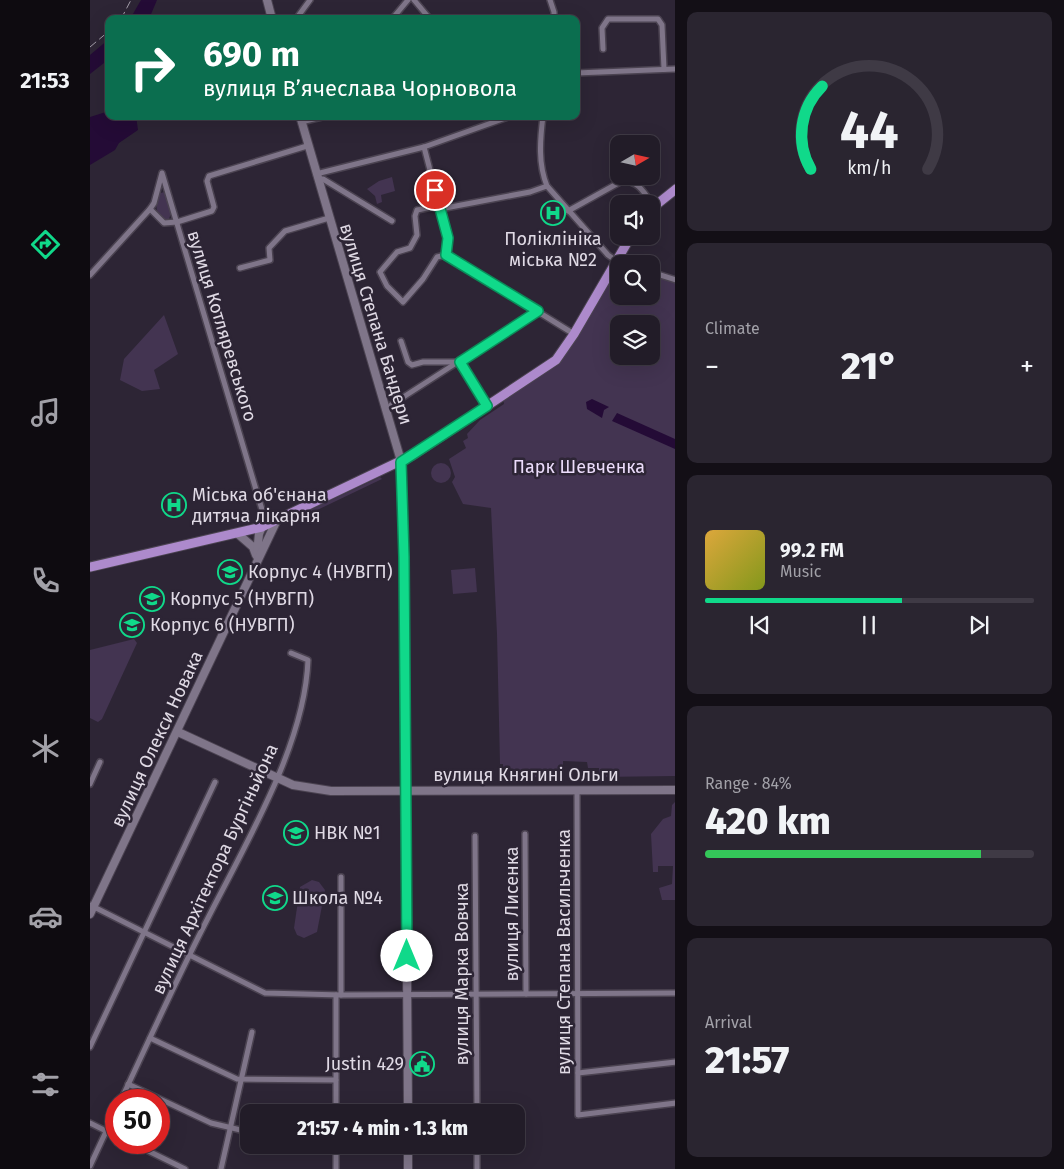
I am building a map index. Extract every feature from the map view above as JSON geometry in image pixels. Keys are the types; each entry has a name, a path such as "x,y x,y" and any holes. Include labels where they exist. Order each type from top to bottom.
{"main road":[{"path":"267,0 271,15"},
{"name":"вулиця Степана Бандери","path":"301,120 307,146 401,462 408,1104"},
{"path":"660,202 675,189"},
{"path":"90,567 262,527 401,462 556,360 574,334 610,269"},
{"name":"вулиця Олекси Новака","path":"91,909 178,732 257,558 276,522"},
{"path":"262,527 267,538"},
{"path":"257,558 259,534 262,527"},
{"path":"238,534 253,547 257,558"},
{"name":"вулиця Княгині Ольги","path":"178,732 276,779 293,785 331,791 675,790"},
{"path":"408,1154 408,1169"}],"street":[{"path":"299,15 310,0"},
{"path":"395,15 408,0"},
{"path":"414,0 427,15"},
{"path":"550,0 554,15"},
{"path":"603,49 602,28 608,19 658,20 662,25 664,69"},
{"path":"580,73 675,69"},
{"path":"317,177 424,147 500,120"},
{"path":"543,120 541,154 543,177 547,186 610,255"},
{"path":"90,275 150,209 154,203 162,173 177,222 214,209 207,181 208,176 307,146"},
{"path":"424,147 448,238 446,255"},
{"path":"317,177 392,221"},
{"path":"568,211 622,181 629,180 637,184 644,195"},
{"path":"547,186 530,192 440,209 432,207 417,210 415,216 417,234 410,248 397,252 380,272 387,286 403,302 423,279 436,257 446,255 574,334"},
{"name":"вулиця Котляревського","path":"150,209 164,223 177,222 264,516 262,527"},
{"path":"240,268 270,260 269,248 285,231 329,218"},
{"path":"660,275 675,280"},
{"path":"391,405 538,311"},
{"path":"401,341 408,362 412,365 423,362 460,362"},
{"path":"460,362 487,406"},
{"name":"вулиця Архітектора Бургіньйона","path":"126,1089 276,779 305,696 307,681 308,660 291,653"},
{"path":"90,784 100,762"},
{"path":"90,1047 145,934 215,782"},
{"name":"вулиця Степана Васильченка","path":"577,790 578,1115 675,1103"},
{"name":"вулиця Лисенка","path":"525,834 526,994"},
{"name":"вулиця Марка Вовчка","path":"475,836 477,1104"},
{"path":"336,1104 341,877"},
{"path":"91,909 265,993 339,995 675,993"},
{"path":"221,1169 252,1032"},
{"path":"150,1038 242,1080 336,1080"},
{"path":"578,1073 675,1062"},
{"path":"128,1084 211,1123 240,1131"},
{"path":"90,1123 105,1130"},
{"path":"90,1166 105,1133"},
{"path":"154,1154 185,1169"},
{"path":"336,1154 336,1169"},
{"path":"477,1154 478,1169"}],"green space":[{"path":"392,177 395,191 381,195 382,202 377,204 375,196 367,189 379,181"},
{"path":"165,192 171,213 169,219 165,221 157,211 156,205 160,193"},
{"name":"Парк Шевченка","path":"610,272 610,305 660,305 660,277 675,282 675,776 599,777 599,768 588,768 587,762 563,761 563,777 508,777 503,774 503,764 500,764 497,634 491,508 463,504 452,482 455,477 449,459 466,448 463,441 468,438 467,434 480,420 504,404 503,396 555,363 608,273"},
{"path":"164,315 178,354 154,370 160,389 142,391 120,380 124,359"},
{"path":"441,463 448,466 451,473 448,480 441,483 434,480 431,473 434,466"},
{"path":"380,477 382,479 311,513 310,510"},
{"path":"475,568 477,592 453,594 451,570"},
{"path":"134,639 137,643 102,719 98,722 90,718 90,650"},
{"path":"675,802 675,900 662,900 659,888 672,884 673,866 658,866 658,872 653,872 651,834 663,819 671,816 672,805"},
{"path":"312,880 319,882 325,890 317,932 304,938 297,935 294,928 300,887"}],"shaded area":[{"path":"141,0 157,0 151,15 132,15"},
{"path":"105,42 105,62 90,74 90,55"},
{"path":"105,112 105,120 137,120 138,130 119,143 115,150 90,165 90,117"},
{"path":"592,399 609,407 604,410 602,418 587,409 586,402"},
{"path":"617,413 675,439 675,449 612,421"}],"railway":[{"path":"123,15 131,0"},
{"path":"90,47 105,34"}],"place":[{"name":"Поліклініка міська №2","path":"553,213"},
{"name":"Міська об'єнана дитяча лікарня","path":"174,505"},
{"name":"Корпус 4 (НУВГП)","path":"230,572"},
{"name":"Корпус 5 (НУВГП)","path":"152,599"},
{"name":"Корпус 6 (НУВГП)","path":"132,625"},
{"name":"НВК №1","path":"296,833"},
{"name":"Школа №4","path":"275,898"},
{"name":"Justin 429","path":"422,1064"}],"route":[{"path":"407,956 404,557 401,462 487,406 460,362 538,311 446,255 448,252 448,238 435,190"}]}
